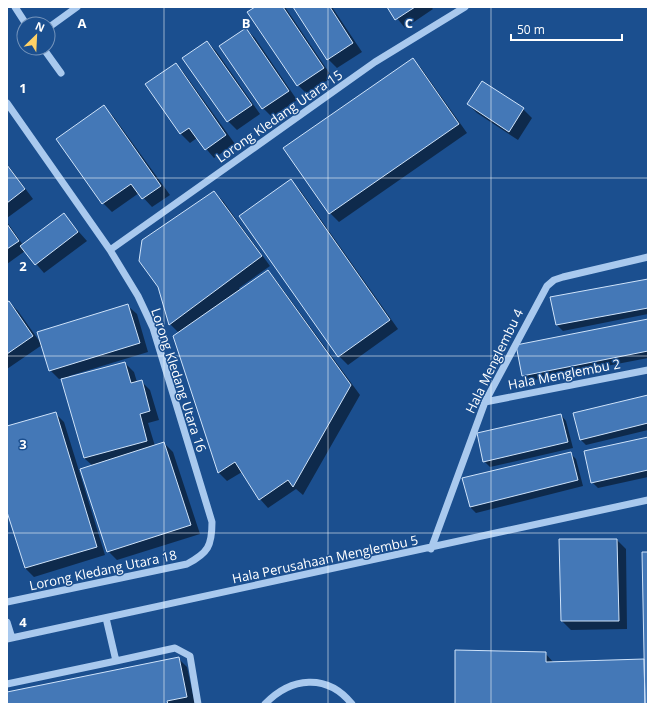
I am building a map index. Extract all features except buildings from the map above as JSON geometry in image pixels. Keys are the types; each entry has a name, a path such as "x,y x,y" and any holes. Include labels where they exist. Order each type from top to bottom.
{"street":[{"path":"15,7 21,16"},
{"path":"56,22 77,7"},
{"name":"Lorong Kledang Utara 15","path":"110,250 375,62 465,7"},
{"path":"49,56 61,74"},
{"name":"Lorong Kledang Utara 16","path":"7,103 110,250 138,296 153,328 212,522 212,540 203,556"},
{"name":"Hala Menglembu 4","path":"431,549 485,402 547,286 554,280 563,277 648,257"},
{"name":"Hala Menglembu 2","path":"485,402 648,370"},
{"name":"Hala Perusahaan Menglembu 5","path":"10,639 431,549 648,500"},
{"name":"Lorong Kledang Utara 18","path":"7,602 187,564 203,556"},
{"path":"106,618 116,661"},
{"path":"7,622 10,639"},
{"path":"7,684 175,648 190,656 198,704"},
{"path":"265,704 283,690 299,682 314,681 330,686 352,704"}]}
